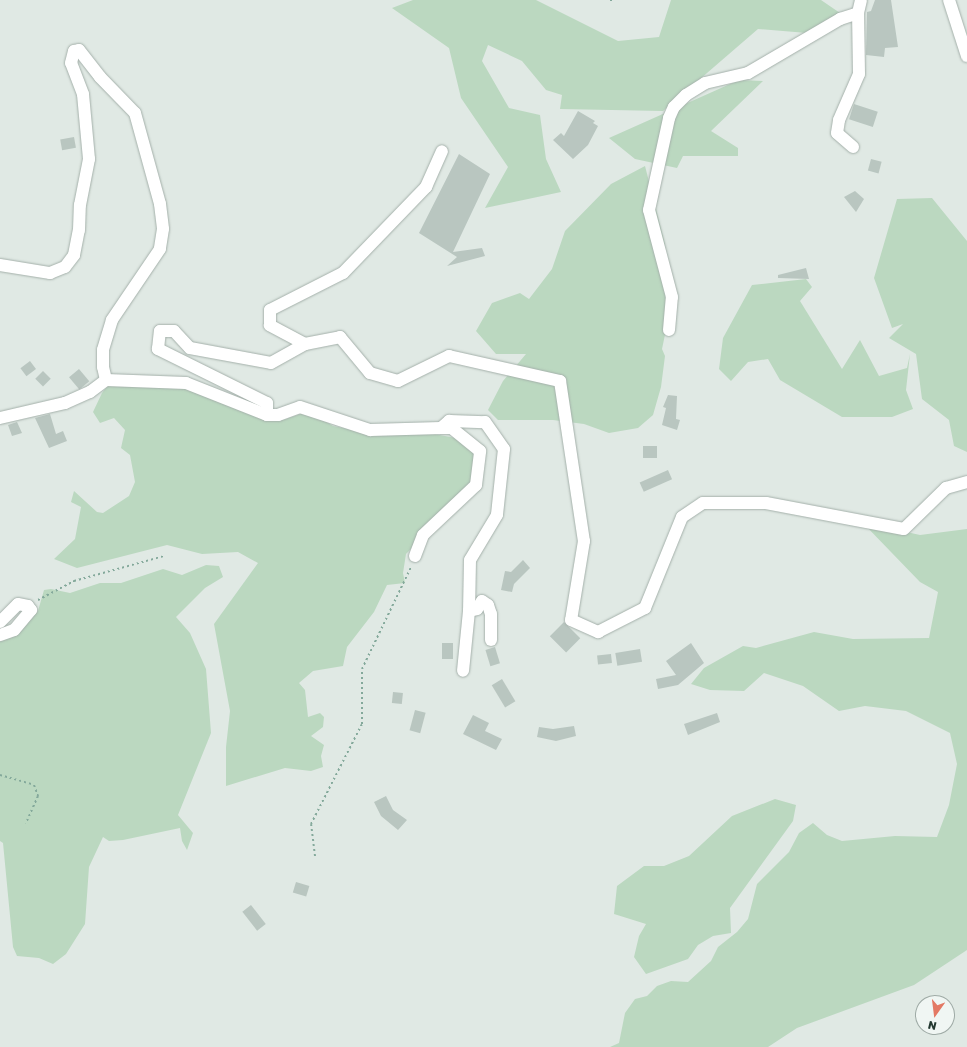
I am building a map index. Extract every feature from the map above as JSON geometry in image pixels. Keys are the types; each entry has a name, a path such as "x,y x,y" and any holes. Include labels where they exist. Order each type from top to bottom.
{"street":[{"path":"853,147 837,133 839,120 859,74 858,13 861,0"},
{"path":"949,0 967,56"},
{"path":"669,330 672,297 649,210 669,118 674,107 686,95 705,83 748,73 840,19 858,13"},
{"path":"0,265 50,273 65,267 74,255 80,230 80,205 89,159 83,94 71,63 74,51 79,50 100,77 135,113 160,204 163,229 160,249 112,320 103,350 103,367 106,380"},
{"path":"305,344 270,325 270,310 343,274 426,187 442,151"},
{"path":"267,415 267,403 158,349 160,331 174,331 190,348 271,363 305,344 340,337 370,373 398,381 449,356 560,381 584,540 571,620 598,632 645,608 682,517 703,503 766,503 904,529 946,488 967,482"},
{"path":"0,418 65,403 90,392 106,380 186,383 267,415 278,415 300,407 370,430 452,428 480,451 476,485 423,535 415,556"},
{"path":"441,428 449,420 485,422 504,449 497,515 470,560 469,611 463,671"},
{"path":"469,611 477,609 482,601 488,605 491,614 491,640"},
{"path":"0,622 18,604 28,606 31,610 14,630 0,635"}],"path":[{"path":"28,606 74,581 164,556"},
{"path":"315,856 310,824 362,724 362,669 397,592 406,582 415,556"},
{"path":"0,776 34,785 38,796 26,823"}],"green space":[{"path":"413,0 536,0 618,41 659,37 671,0 821,0 840,13 807,33 758,29 663,111 560,109 562,95 546,90 522,61 488,45 482,61 509,108 540,115 546,159 561,192 485,208 508,167 461,98 449,48 392,8"},
{"path":"739,80 763,81 711,131 738,148 738,156 683,156 677,168 635,159 609,138"},
{"path":"645,166 665,244 670,311 662,349 665,356 661,387 653,415 638,428 609,433 584,424 553,420 498,420 488,410 503,381 526,354 496,354 476,331 492,303 520,293 529,299 552,269 565,231 611,184"},
{"path":"932,198 967,241 967,452 954,446 949,420 922,399 916,354 889,338 903,324 892,328 874,278 897,199"},
{"path":"806,279 812,287 800,301 842,369 860,340 879,376 907,368 910,354 906,390 913,409 892,417 842,417 780,380 768,359 748,362 731,381 719,369 723,338 752,285"},
{"path":"115,376 169,377 245,409 283,420 303,413 317,416 333,426 374,434 429,433 461,439 475,450 478,480 406,554 403,573 405,583 387,585 374,612 347,647 343,666 313,671 299,683 305,690 308,717 320,713 324,717 323,727 311,736 324,745 321,756 323,767 311,771 285,768 226,786 226,747 230,711 214,624 258,563 238,552 202,554 167,545 77,568 54,559 75,539 81,507 71,502 74,491 97,512 103,513 129,496 135,482 130,455 121,448 125,430 114,418 100,423 93,412 102,393"},
{"path":"862,522 920,535 967,529 967,950 914,985 797,1028 768,1047 610,1047 619,1043 625,1013 635,999 647,996 657,986 671,981 688,982 711,961 718,947 737,932 748,919 757,884 789,852 799,833 813,823 827,835 842,841 895,836 937,837 949,805 957,764 950,733 906,711 865,706 839,711 803,686 764,673 744,691 710,690 691,684 704,668 743,646 756,648 814,632 853,639 929,638 938,592 920,582"},
{"path":"206,565 219,566 223,577 205,588 176,617 190,633 206,669 211,733 178,815 193,833 187,850 182,841 180,828 123,840 109,841 103,837 89,867 85,924 66,954 53,964 39,958 17,956 13,947 3,843 0,841 0,633 38,611 44,590 51,589 70,593 100,583 121,583 163,569 182,575"},
{"path":"775,799 796,805 793,821 730,908 731,933 713,936 698,945 688,959 646,974 634,957 639,936 646,924 614,914 617,886 644,866 664,866 689,856 732,816"}],"building":[{"path":"875,0 891,0 898,47 885,48 884,57 866,55 867,12 871,11"},
{"path":"854,104 878,112 873,127 849,119"},
{"path":"578,111 595,121 593,123 598,126 588,145 573,159 553,140 561,133 564,136"},
{"path":"74,137 76,148 62,150 60,139"},
{"path":"459,154 490,174 453,252 482,248 485,256 447,266 457,257 419,233"},
{"path":"871,159 882,162 879,173 868,171"},
{"path":"855,191 864,199 856,212 844,197"},
{"path":"806,268 809,279 778,278 778,275"},
{"path":"30,361 36,369 26,376 20,368"},
{"path":"79,369 89,381 79,390 69,377"},
{"path":"43,371 51,379 43,387 35,379"},
{"path":"668,395 677,396 676,419 680,420 677,430 662,425 666,408 663,407"},
{"path":"50,414 56,434 63,431 67,441 49,448 35,418"},
{"path":"17,422 22,433 12,436 8,425"},
{"path":"643,446 657,446 657,458 643,458"},
{"path":"668,470 672,479 644,492 640,483"},
{"path":"523,560 530,568 514,584 512,592 501,590 505,571 511,572"},
{"path":"564,622 580,638 566,652 550,636"},
{"path":"442,643 453,643 453,659 442,659"},
{"path":"691,643 704,663 678,685 658,689 656,679 676,675 666,661"},
{"path":"495,647 500,663 490,666 485,650"},
{"path":"640,649 642,662 617,666 615,653"},
{"path":"611,654 612,663 598,664 597,655"},
{"path":"502,679 515,701 505,707 492,685"},
{"path":"393,692 403,693 402,704 392,703"},
{"path":"415,710 426,713 420,733 410,730"},
{"path":"717,713 720,722 688,735 684,724"},
{"path":"473,715 489,723 485,731 502,739 496,750 463,734"},
{"path":"574,726 576,736 556,741 537,737 539,727 553,729"},
{"path":"386,796 393,810 407,820 398,830 381,816 374,802"},
{"path":"296,882 309,886 306,897 293,893"},
{"path":"251,905 266,924 257,931 242,912"}]}
